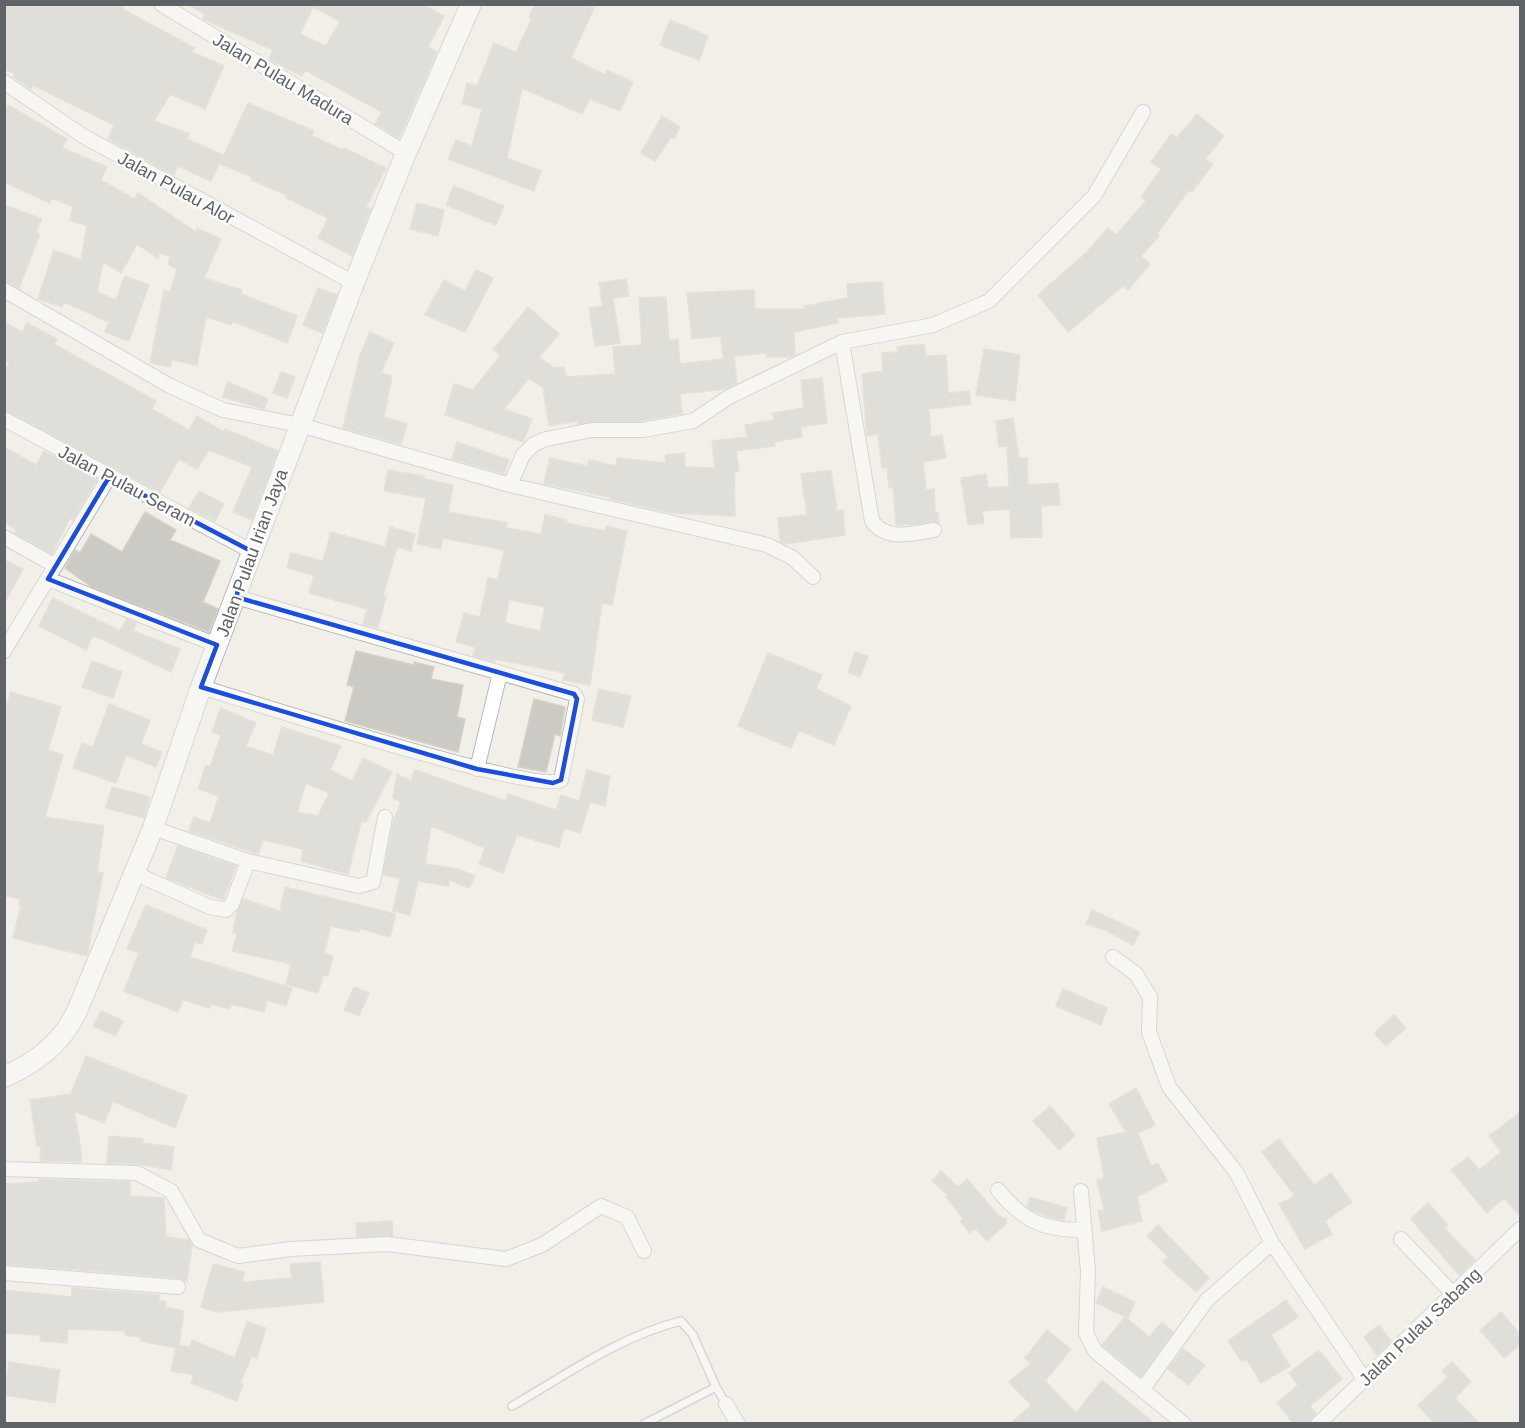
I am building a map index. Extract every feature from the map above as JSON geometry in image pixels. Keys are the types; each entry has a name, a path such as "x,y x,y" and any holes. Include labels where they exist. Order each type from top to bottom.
{"street":[{"name":"Jalan Pulau Madura","path":"161,4 405,153"},
{"name":"Jalan Pulau Irian Jaya","path":"4,1077 48,1052 70,1027 153,828 251,551 405,153 465,6"},
{"name":"Jalan Pulau Alor","path":"6,88 83,136 354,283"},
{"path":"510,485 524,455 534,444 546,439 592,430 643,430 693,421 729,397 842,342 933,325 989,301 1094,196 1143,112"},
{"path":"4,290 170,386 223,410 300,425 510,485 767,545 793,558 813,577"},
{"path":"842,342 872,521 880,532 890,535 934,530"},
{"name":"Jalan Pulau Seram","path":"4,419 251,551"},
{"path":"4,651 109,477"},
{"path":"4,537 54,565"},
{"path":"48,579 218,645"},
{"path":"201,687 477,769 545,783 561,780 570,746 576,696 236,597"},
{"path":"477,769 500,673"},
{"path":"153,828 248,861 359,886 370,885 375,874 385,818"},
{"path":"134,873 210,907 226,910 232,904 248,861"},
{"path":"1113,957 1136,974 1150,997 1149,1032 1169,1088 1236,1172 1272,1243 1365,1380"},
{"path":"4,1170 137,1173 171,1191 199,1240 238,1256 291,1249 387,1244 506,1259 542,1245 601,1206 627,1217 644,1251"},
{"path":"998,1191 1021,1216 1031,1221 1057,1229 1083,1230"},
{"path":"1082,1191 1083,1230 1088,1271 1088,1340 1095,1351 1184,1424"},
{"name":"Jalan Pulau Sabang","path":"1318,1424 1521,1229"},
{"path":"1401,1239 1454,1294"},
{"path":"1142,1390 1207,1300 1272,1243"},
{"path":"4,1273 177,1287"},
{"path":"726,1404 738,1424"}],"lane":[{"path":"512,1406 620,1344 656,1327 681,1321 693,1335 726,1404"},
{"path":"644,1424 717,1387"}],"highlighted area":[{"path":"109,477 251,551 236,597 574,694 577,699 561,780 553,783 477,769 201,687 217,645 48,579"}],"building":[{"path":"4,4 124,4 122,9 195,48 192,52 224,66 205,109 170,94 154,121 189,134 187,139 223,155 211,181 178,166 174,175 108,139 114,125 33,85 31,89 13,77 15,74 4,69"},
{"path":"187,4 422,4 444,16 428,47 437,52 399,138 375,124 382,112 305,70 302,76 272,61 269,59 273,50 203,19 205,14","holes":["313,7 340,21 326,46 300,34"]},
{"path":"535,4 587,4 594,8 571,58 605,75 607,70 633,82 620,111 590,99 582,114 522,88 507,158 541,171 534,191 448,159 456,140 472,146 482,109 462,104 467,83 477,86 494,43 516,52 532,18 529,17"},
{"path":"670,20 708,36 699,60 660,45"},
{"path":"248,103 314,131 312,136 386,168 366,207 371,209 352,256 318,238 328,218 285,197 287,195 251,180 252,177 220,164"},
{"path":"8,105 67,139 62,148 107,167 101,180 134,199 138,193 196,232 197,228 221,239 204,278 242,290 241,294 297,316 287,343 232,321 231,325 206,317 197,365 172,360 170,367 150,363 164,290 170,292 177,270 168,264 170,256 160,253 158,258 137,244 121,273 103,262 97,292 116,300 125,276 149,285 129,341 105,332 109,322 64,302 62,307 38,299 54,250 81,260 87,226 70,220 73,207 52,198 50,203 4,182 4,114"},
{"path":"1197,114 1224,136 1205,159 1213,164 1192,192 1189,190 1157,234 1159,236 1141,256 1150,264 1128,290 1123,286 1068,332 1038,295 1086,253 1108,228 1116,235 1146,201 1141,197 1161,169 1151,162 1171,134 1177,138"},
{"path":"662,116 680,127 655,161 641,153"},
{"path":"454,186 504,206 496,225 446,205"},
{"path":"417,203 444,210 438,236 410,229"},
{"path":"4,205 42,219 36,232 40,234 19,288 4,281"},
{"path":"476,270 493,278 465,332 425,315 444,280 465,291"},
{"path":"626,279 629,296 613,298 620,343 595,346 589,308 603,306 599,283"},
{"path":"882,282 885,314 837,318 838,323 794,332 795,355 790,357 767,357 767,353 734,356 737,383 725,389 680,394 682,414 642,421 578,424 578,421 549,426 543,388 529,378 504,409 532,419 523,442 445,415 454,384 473,390 501,355 493,350 528,307 559,334 539,357 554,368 564,367 566,377 615,374 613,347 642,345 639,298 666,297 669,340 678,339 680,364 723,359 721,336 692,339 687,293 754,290 755,309 805,309 804,306 848,298 847,284"},
{"path":"318,288 337,295 322,333 303,325"},
{"path":"4,322 22,332 27,323 57,339 54,344 156,401 152,409 189,430 197,416 224,432 225,429 278,451 252,520 233,512 252,467 209,450 197,469 179,459 160,492 4,410 4,372 10,362 4,359"},
{"path":"370,332 394,343 381,373 392,376 384,417 407,424 401,444 343,428 360,355"},
{"path":"924,344 926,356 946,355 948,393 969,391 971,404 929,409 931,437 942,435 946,458 923,462 926,490 934,489 935,512 938,512 939,523 896,525 893,487 889,488 887,467 882,468 878,434 867,436 862,374 883,371 882,353 898,352 897,347"},
{"path":"984,349 1020,355 1015,401 976,395"},
{"path":"281,372 295,377 287,398 273,393"},
{"path":"822,378 827,423 801,427 802,437 774,442 775,446 736,451 739,471 734,472 735,516 671,513 610,499 610,497 544,484 550,458 587,466 589,460 616,466 617,458 666,463 665,455 684,453 685,467 715,468 712,441 747,437 745,425 774,420 772,413 804,408 801,380"},
{"path":"228,382 268,399 264,409 222,397"},
{"path":"1013,418 1019,458 1027,458 1028,485 1058,483 1060,505 1041,506 1042,537 1011,538 1010,509 982,511 984,523 968,525 961,478 986,474 988,488 1009,486 1007,446 999,447 996,421"},
{"path":"457,442 509,460 504,474 452,459"},
{"path":"4,447 36,465 44,451 97,479 73,520 70,518 52,554 15,533 17,530 4,522"},
{"path":"388,470 424,476 424,479 453,485 448,512 507,523 506,528 541,534 545,515 567,520 566,523 605,531 606,526 627,531 612,605 602,603 590,685 563,680 565,673 495,659 494,662 473,656 475,647 456,642 464,613 480,617 488,578 498,580 504,550 443,538 441,549 417,544 426,498 384,491","holes":["509,600 545,607 540,631 505,623"]},
{"path":"831,470 837,511 843,510 845,535 786,544 780,542 778,518 807,515 801,474"},
{"path":"199,491 224,504 215,521 189,508"},
{"path":"145,512 176,530 170,540 220,561 203,602 218,609 209,632 92,587 65,568 75,550 80,553 91,534 122,552"},
{"path":"390,527 415,534 411,551 397,547 383,596 386,596 378,628 363,624 367,609 309,593 314,575 287,568 291,553 323,561 331,532 385,547"},
{"path":"4,560 23,569 4,604"},
{"path":"53,598 120,631 127,619 136,623 133,631 180,649 171,672 93,635 86,650 39,626"},
{"path":"356,651 414,665 414,662 434,667 431,679 463,685 457,717 465,719 458,752 345,721 354,687 347,685"},
{"path":"855,652 868,656 860,677 848,672"},
{"path":"768,653 822,675 816,689 851,706 834,745 799,730 791,748 738,726"},
{"path":"92,661 122,672 113,698 82,687"},
{"path":"599,689 631,696 623,727 592,720"},
{"path":"11,692 61,707 48,750 63,755 45,817 104,826 97,872 103,873 87,956 13,938 21,906 19,906 20,899 4,896 4,714"},
{"path":"534,699 565,707 560,736 555,734 546,772 518,767"},
{"path":"109,704 150,720 141,744 162,752 156,767 126,755 116,783 73,768 82,743 93,747"},
{"path":"221,708 256,723 246,746 273,755 282,727 341,746 330,770 352,781 363,758 392,772 366,822 361,822 348,874 301,861 303,849 263,840 258,854 189,831 194,817 210,823 219,796 198,789 206,765 210,767 221,735 212,732","holes":["306,783 329,793 318,816 297,812"]},
{"path":"415,770 506,801 508,794 556,810 561,795 579,801 587,770 610,776 605,806 590,802 580,833 564,828 559,847 517,835 503,873 479,864 485,848 431,826 425,864 458,869 475,876 469,888 450,880 449,886 418,881 410,915 393,911 400,878 383,875 393,822 401,802 393,798 397,774 411,781"},
{"path":"112,787 150,797 144,818 106,808"},
{"path":"178,846 236,866 223,900 166,878"},
{"path":"285,887 396,914 390,937 359,928 359,932 331,926 324,953 333,956 328,976 323,975 318,993 286,984 291,964 232,951 237,934 233,933 237,911 243,899 280,911"},
{"path":"146,905 207,930 202,944 195,942 190,957 292,988 286,1006 267,1000 264,1012 231,1004 230,1009 212,1004 210,1008 183,1000 178,1012 124,991 139,953 127,948"},
{"path":"1092,910 1140,932 1133,945 1105,930 1086,924"},
{"path":"354,987 369,993 359,1016 344,1010"},
{"path":"1063,989 1107,1008 1101,1025 1056,1006"},
{"path":"101,1011 123,1021 115,1036 93,1026"},
{"path":"1394,1015 1406,1028 1386,1046 1374,1033"},
{"path":"86,1056 187,1096 175,1128 113,1101 104,1123 74,1111 81,1162 40,1161 41,1146 37,1146 30,1100 71,1094"},
{"path":"1136,1088 1155,1125 1138,1133 1151,1166 1158,1163 1167,1181 1137,1197 1142,1221 1102,1231 1098,1211 1104,1210 1097,1180 1104,1178 1097,1138 1126,1132 1109,1104"},
{"path":"1050,1106 1075,1135 1059,1150 1033,1121"},
{"path":"1521,1112 1521,1217 1504,1198 1487,1213 1451,1170 1468,1157 1479,1170 1501,1152 1489,1136"},
{"path":"109,1136 143,1139 142,1143 174,1147 171,1170 137,1164 107,1163"},
{"path":"1279,1139 1314,1185 1331,1173 1352,1202 1325,1221 1332,1234 1305,1249 1279,1204 1295,1196 1262,1152"},
{"path":"941,1171 958,1187 967,1179 998,1215 1006,1219 1006,1224 987,1241 975,1228 970,1233 960,1221 963,1218 946,1197 948,1195 932,1181"},
{"path":"39,1179 130,1182 130,1196 164,1198 166,1237 189,1240 192,1245 187,1282 179,1278 4,1264 4,1184 39,1182"},
{"path":"1030,1197 1067,1208 1064,1220 1048,1217 1030,1209 1027,1206"},
{"path":"1428,1203 1448,1225 1444,1228 1475,1260 1459,1275 1411,1219"},
{"path":"392,1221 393,1236 357,1237 356,1223"},
{"path":"1158,1225 1209,1278 1196,1292 1163,1262 1168,1257 1147,1236"},
{"path":"320,1262 324,1302 217,1312 201,1307 213,1264 245,1272 242,1282 292,1278 290,1264"},
{"path":"1103,1287 1135,1302 1128,1318 1096,1303"},
{"path":"72,1288 159,1295 159,1300 166,1302 165,1307 184,1311 179,1345 190,1347 192,1340 235,1358 247,1322 266,1328 257,1358 252,1356 240,1383 243,1384 237,1401 191,1383 194,1375 171,1371 176,1348 141,1341 141,1337 125,1335 125,1331 68,1329 67,1343 40,1341 41,1335 4,1333 4,1290 72,1297"},
{"path":"1286,1300 1298,1317 1271,1335 1290,1366 1261,1383 1247,1359 1242,1362 1228,1341"},
{"path":"1501,1312 1521,1335 1521,1344 1504,1358 1480,1330"},
{"path":"1125,1317 1149,1337 1162,1322 1173,1332 1141,1377 1102,1345"},
{"path":"1379,1325 1391,1341 1377,1355 1364,1337"},
{"path":"1047,1330 1071,1349 1045,1381 1076,1413 1102,1380 1155,1424 1010,1424 1031,1405 1009,1382 1031,1363 1025,1358"},
{"path":"1183,1349 1205,1365 1189,1385 1168,1369"},
{"path":"1319,1350 1342,1379 1310,1406 1316,1413 1309,1424 1294,1424 1277,1403 1298,1385 1289,1373"},
{"path":"9,1362 60,1370 55,1403 4,1395"},
{"path":"1452,1362 1471,1382 1455,1398 1480,1424 1435,1424 1418,1405 1448,1377 1442,1371"}]}
